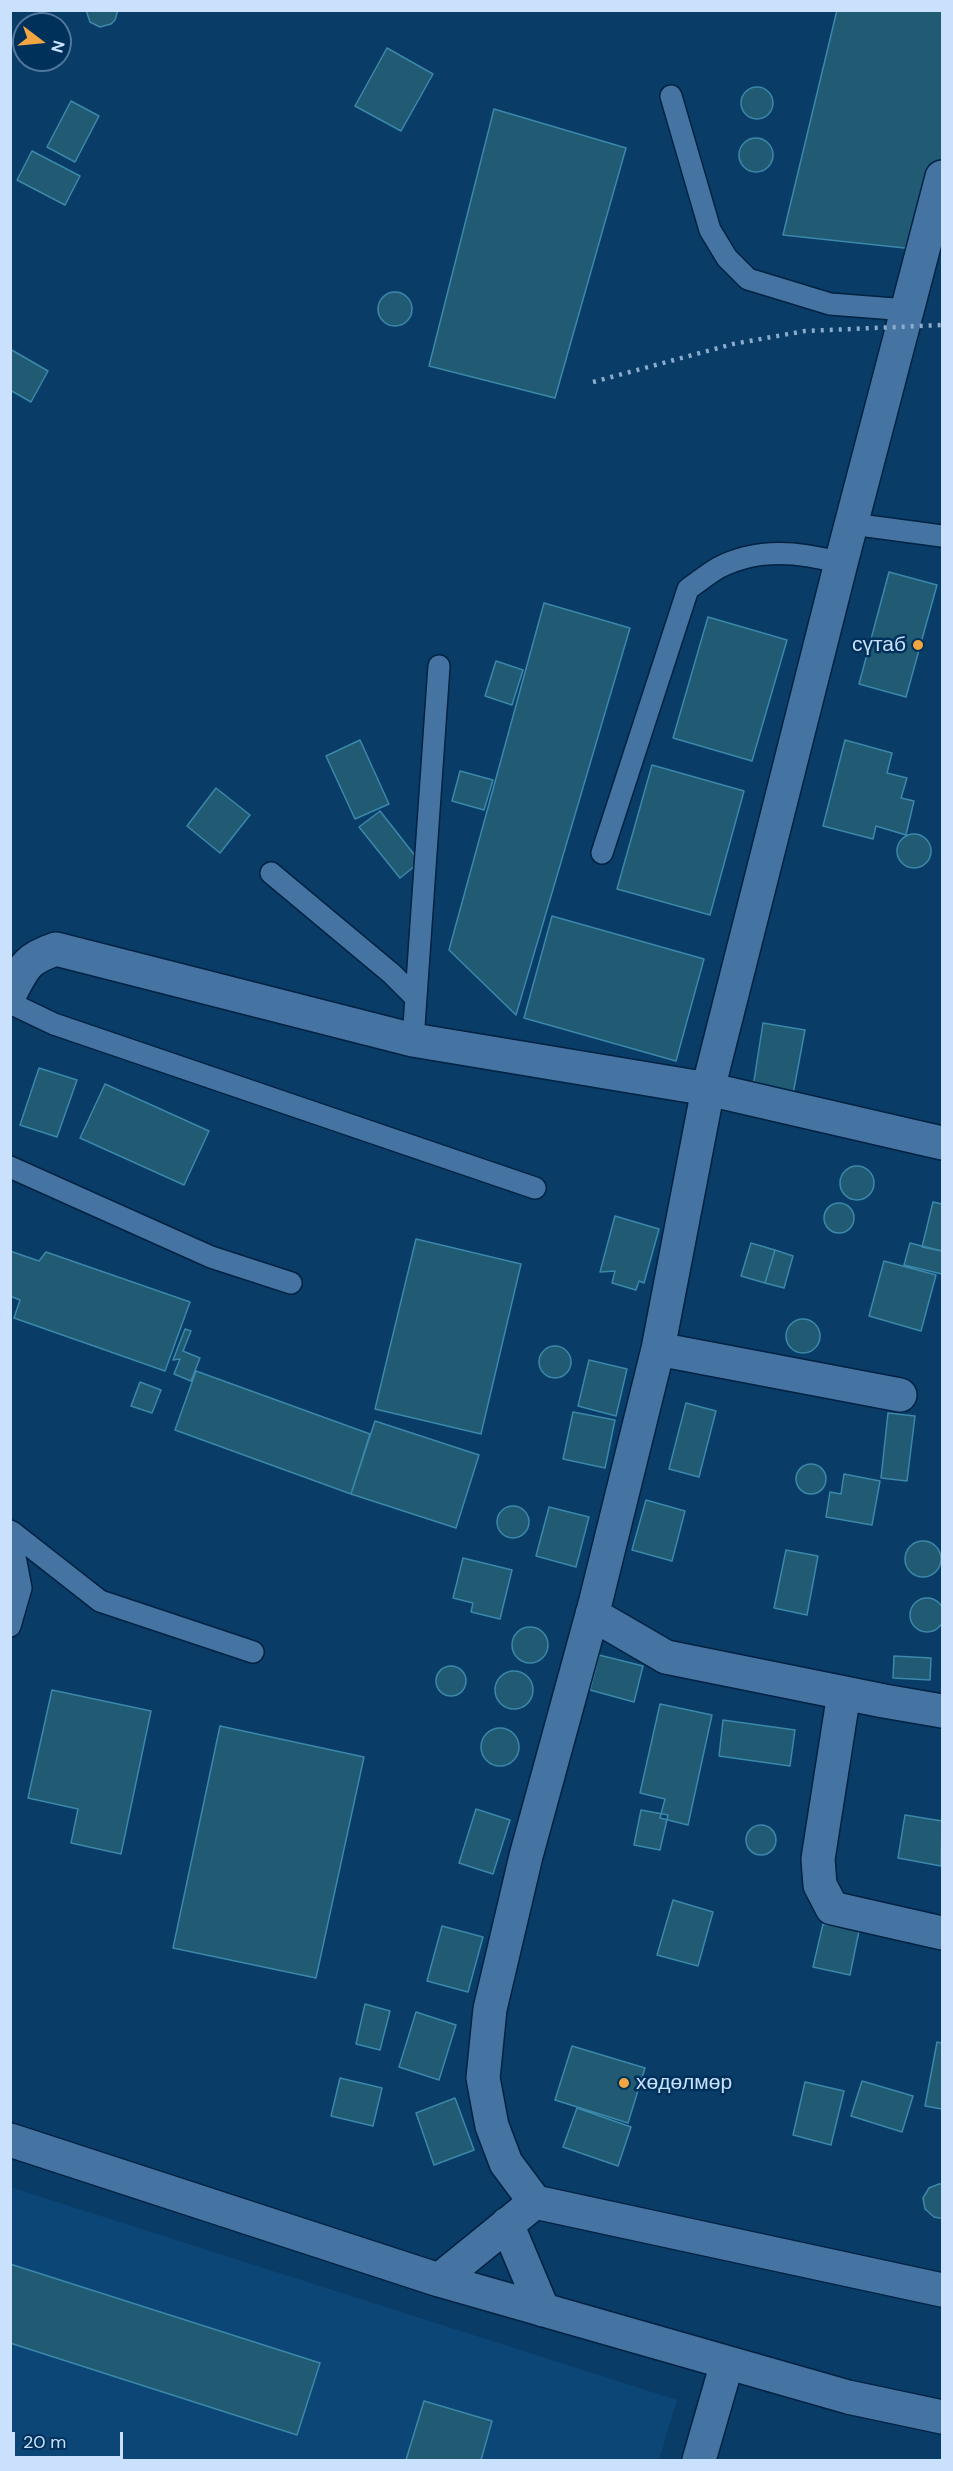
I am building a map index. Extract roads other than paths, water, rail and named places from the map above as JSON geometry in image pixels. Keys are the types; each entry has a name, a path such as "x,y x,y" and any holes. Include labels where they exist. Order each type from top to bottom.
{"street":[{"path":"942,177 841,563 708,1089 658,1349 592,1614 524,1866 490,2008 483,2078 492,2126 506,2163 535,2202 942,2290"},
{"path":"10,994 25,966 38,955 56,949 413,1040 708,1089 942,1143"},
{"path":"658,1349 900,1395"},
{"path":"592,1614 666,1657 942,1711"},
{"path":"844,1693 818,1859 820,1885 832,1908 942,1933"},
{"path":"10,2140 438,2280 848,2397 942,2417"},
{"path":"438,2280 535,2202"},
{"path":"507,2224 543,2310"},
{"path":"699,2460 727,2362"}],"lane":[{"path":"671,96 710,230 727,258 748,279 830,304 907,310"},
{"path":"852,524 942,536"},
{"path":"602,853 687,589 719,567 757,555 782,552 814,556 841,563"},
{"path":"413,1040 439,666"},
{"path":"271,873 392,974 416,998"},
{"path":"10,1003 54,1024 535,1188"},
{"path":"10,1167 211,1257 291,1283"},
{"path":"10,1626 21,1588 11,1532"},
{"path":"11,1532 100,1601 253,1652"}],"railway":[{"path":"593,382 733,344 805,331 942,325"}],"place":[{"name":"сүтаб","path":"918,645"},
{"name":"хөдөлмөр","path":"624,2083"}]}
